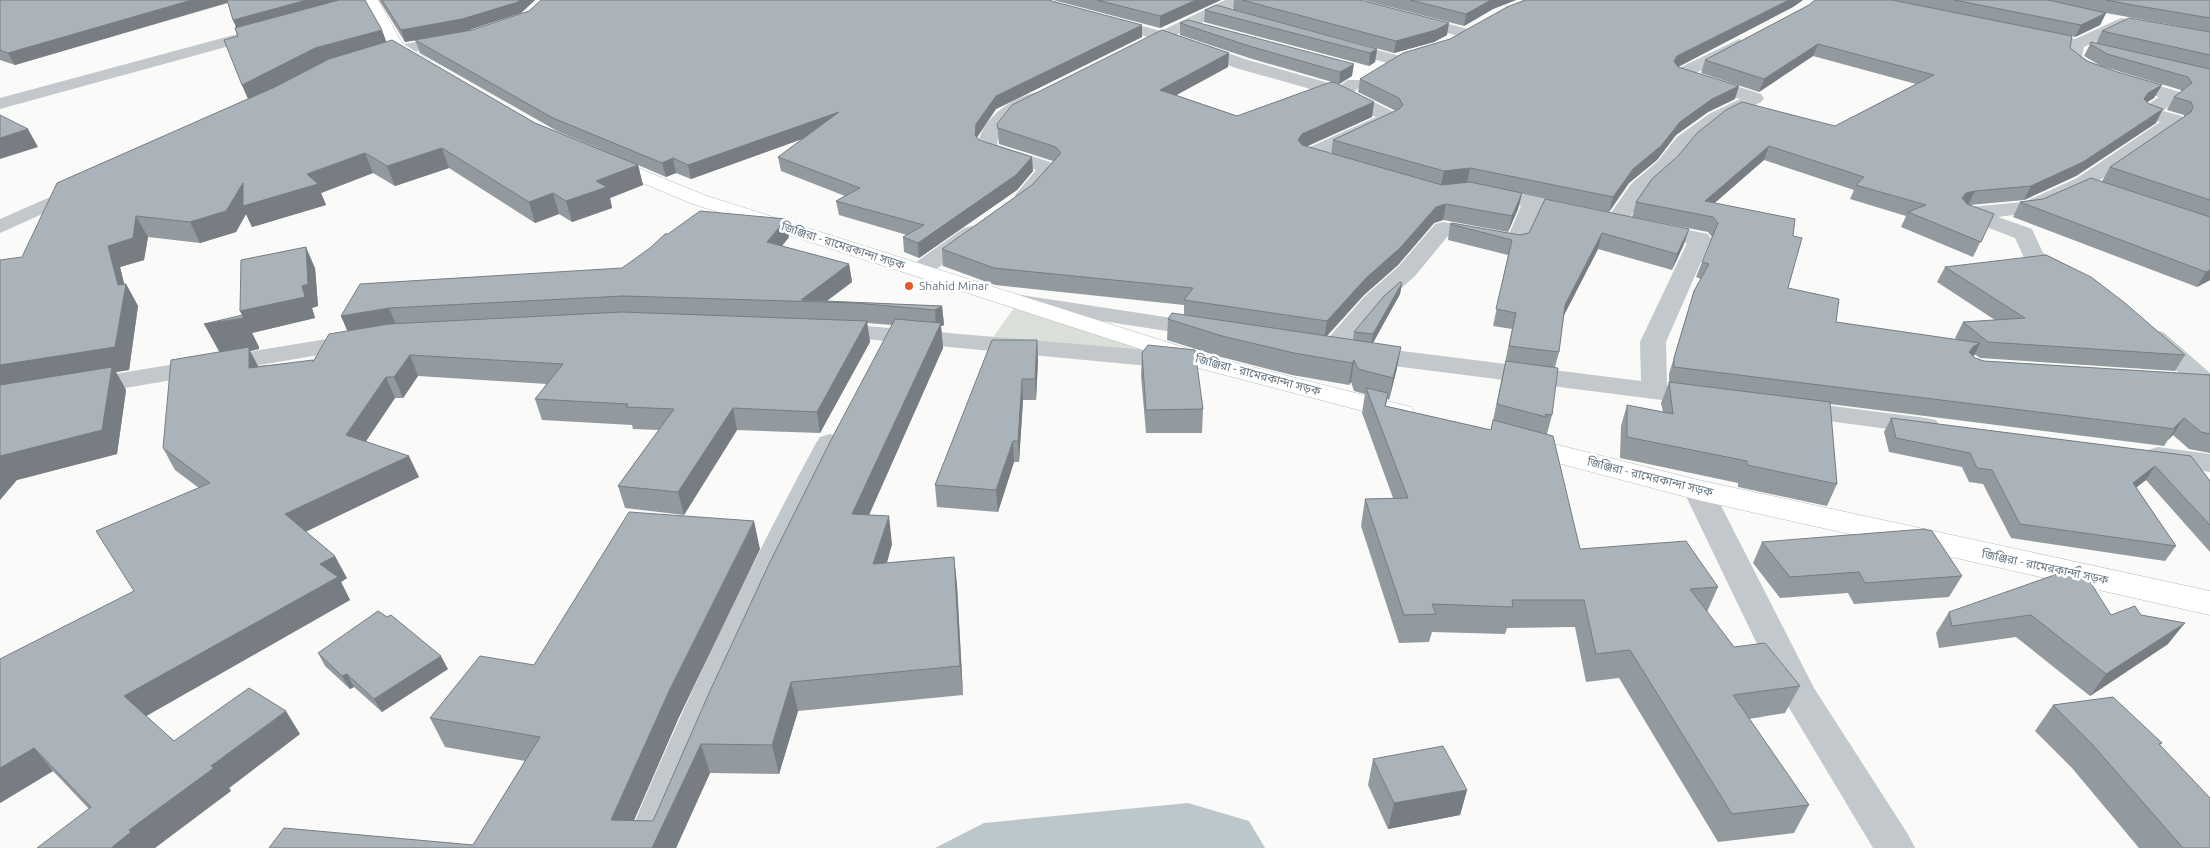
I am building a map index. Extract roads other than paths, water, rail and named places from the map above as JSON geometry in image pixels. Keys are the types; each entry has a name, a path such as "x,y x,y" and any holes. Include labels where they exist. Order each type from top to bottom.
{"main road":[{"path":"365,3 400,50 441,74"},
{"name":"জিঞ্জিরা - রামেরকান্দা সড়ক","path":"584,152 700,200 1211,364 1421,418"},
{"name":"জিঞ্জিরা - রামেরকান্দা সড়ক","path":"1498,438 1698,490 2210,603"}],"street":[{"path":"1338,0 1473,29 1449,42"},
{"path":"1137,48 1213,10 1240,9"},
{"path":"1086,16 1162,36 1242,64 1341,92 1390,117 1308,155 1351,168"},
{"path":"2093,17 2210,38"},
{"path":"2083,282 2034,257 2024,234 1968,213 2028,208 2081,183 2175,120 2148,112 2174,96 2094,72 2073,59 2083,47 2121,23"},
{"path":"1185,24 1204,29"},
{"path":"0,104 276,28"},
{"path":"356,63 400,50 469,37"},
{"path":"1617,220 1638,188 1665,165 1684,141 1715,118 1755,98 1681,74 1752,38"},
{"path":"2049,38 2083,47"},
{"path":"1327,42 1394,60"},
{"path":"1341,92 1366,71 1413,55"},
{"path":"1009,207 1025,195 1049,168 987,148 986,139 1004,114 1051,89"},
{"path":"0,227 98,182"},
{"path":"2081,183 2109,192"},
{"path":"1467,190 1533,202 1700,239 1653,342 1654,391"},
{"path":"1533,202 1517,242 1443,229 1407,271 1322,348 1722,400"},
{"path":"920,270 985,224"},
{"path":"1019,302 1224,333"},
{"path":"2140,325 2206,383 2158,380"},
{"path":"808,329 882,347 1211,364"},
{"path":"58,392 377,339"},
{"path":"1771,406 1947,429"},
{"path":"644,848 675,768 761,578 844,418"},
{"path":"2132,453 2210,463"},
{"path":"1698,490 1800,696 1896,848"}],"place":[{"name":"Shahid Minar","path":"909,286"}]}
